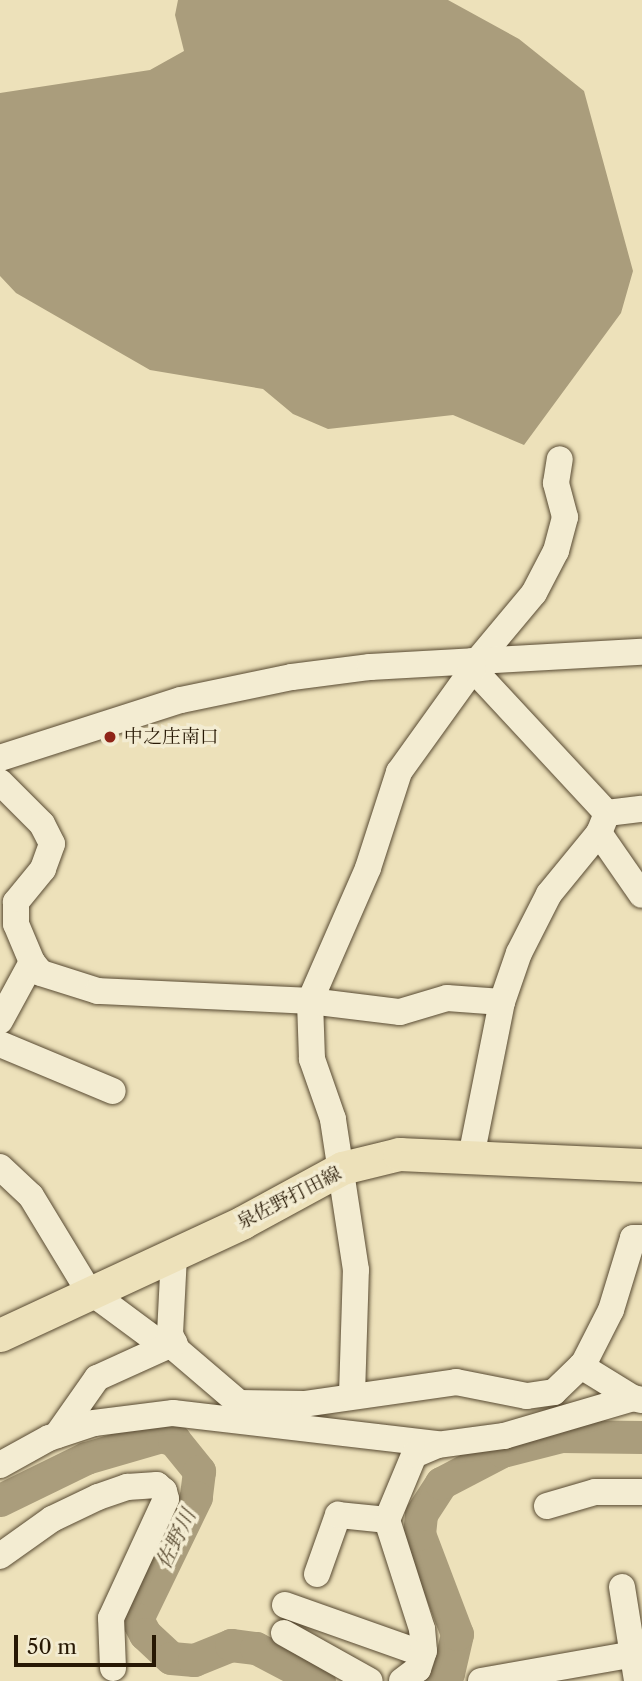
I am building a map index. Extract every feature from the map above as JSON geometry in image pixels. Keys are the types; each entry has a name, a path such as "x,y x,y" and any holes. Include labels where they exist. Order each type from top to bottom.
{"main road":[{"name":"泉佐野打田線","path":"0,1335 88,1290 174,1255 342,1168 399,1154 642,1165"}],"street":[{"path":"352,1395 356,1270 333,1119 312,1059 310,1001 368,868 399,772 474,663 534,593 556,551 565,517 556,483 560,459"},
{"path":"0,758 181,700 305,675 642,652"},
{"path":"474,663 603,822 642,895"},
{"path":"0,782 42,824 52,844 43,869 16,902 16,924 32,962 41,972 98,990 310,1001 400,1012 447,998 502,1002"},
{"path":"471,1157 502,1002 549,894 603,822 642,809"},
{"path":"0,1021 32,962"},
{"path":"0,1044 113,1091"},
{"path":"0,1167 31,1196 88,1290 169,1345 236,1411 437,1444 504,1436 637,1399"},
{"path":"0,1465 57,1435 94,1423 173,1413 236,1411 304,1404 456,1382 527,1396 554,1392 581,1366 611,1310 633,1238 642,1238"},
{"path":"169,1345 174,1255"},
{"path":"57,1435 97,1378 169,1345"},
{"path":"581,1366 637,1399"},
{"path":"402,1681 418,1669 423,1654 422,1629 387,1520 414,1455 437,1444"},
{"path":"0,1556 52,1519 98,1497 127,1487 157,1485 164,1490 166,1499 111,1618 113,1668"},
{"path":"547,1506 595,1492 642,1492"},
{"path":"317,1574 338,1515 387,1520"},
{"path":"622,1587 636,1617 634,1654 637,1681"},
{"path":"285,1605 423,1654"},
{"path":"323,1655 333,1622"},
{"path":"284,1633 370,1681"},
{"path":"481,1681 634,1654"}],"shaded area":[{"path":"178,0 448,0 519,39 584,91 633,271 621,313 524,445 453,415 328,429 293,414 263,389 150,370 16,293 0,276 0,93 150,70 184,51 175,15"}],"waterway":[{"name":"佐野川","path":"0,1500 86,1458 161,1436 174,1440 199,1471 196,1497 137,1619 145,1634 171,1658 194,1660 231,1645 256,1648 319,1681"},
{"name":"佐野川","path":"440,1681 448,1673 457,1634 419,1534 421,1514 441,1483 502,1451 561,1436 642,1437"}],"place":[{"name":"中之庄南口","path":"110,737"}]}
